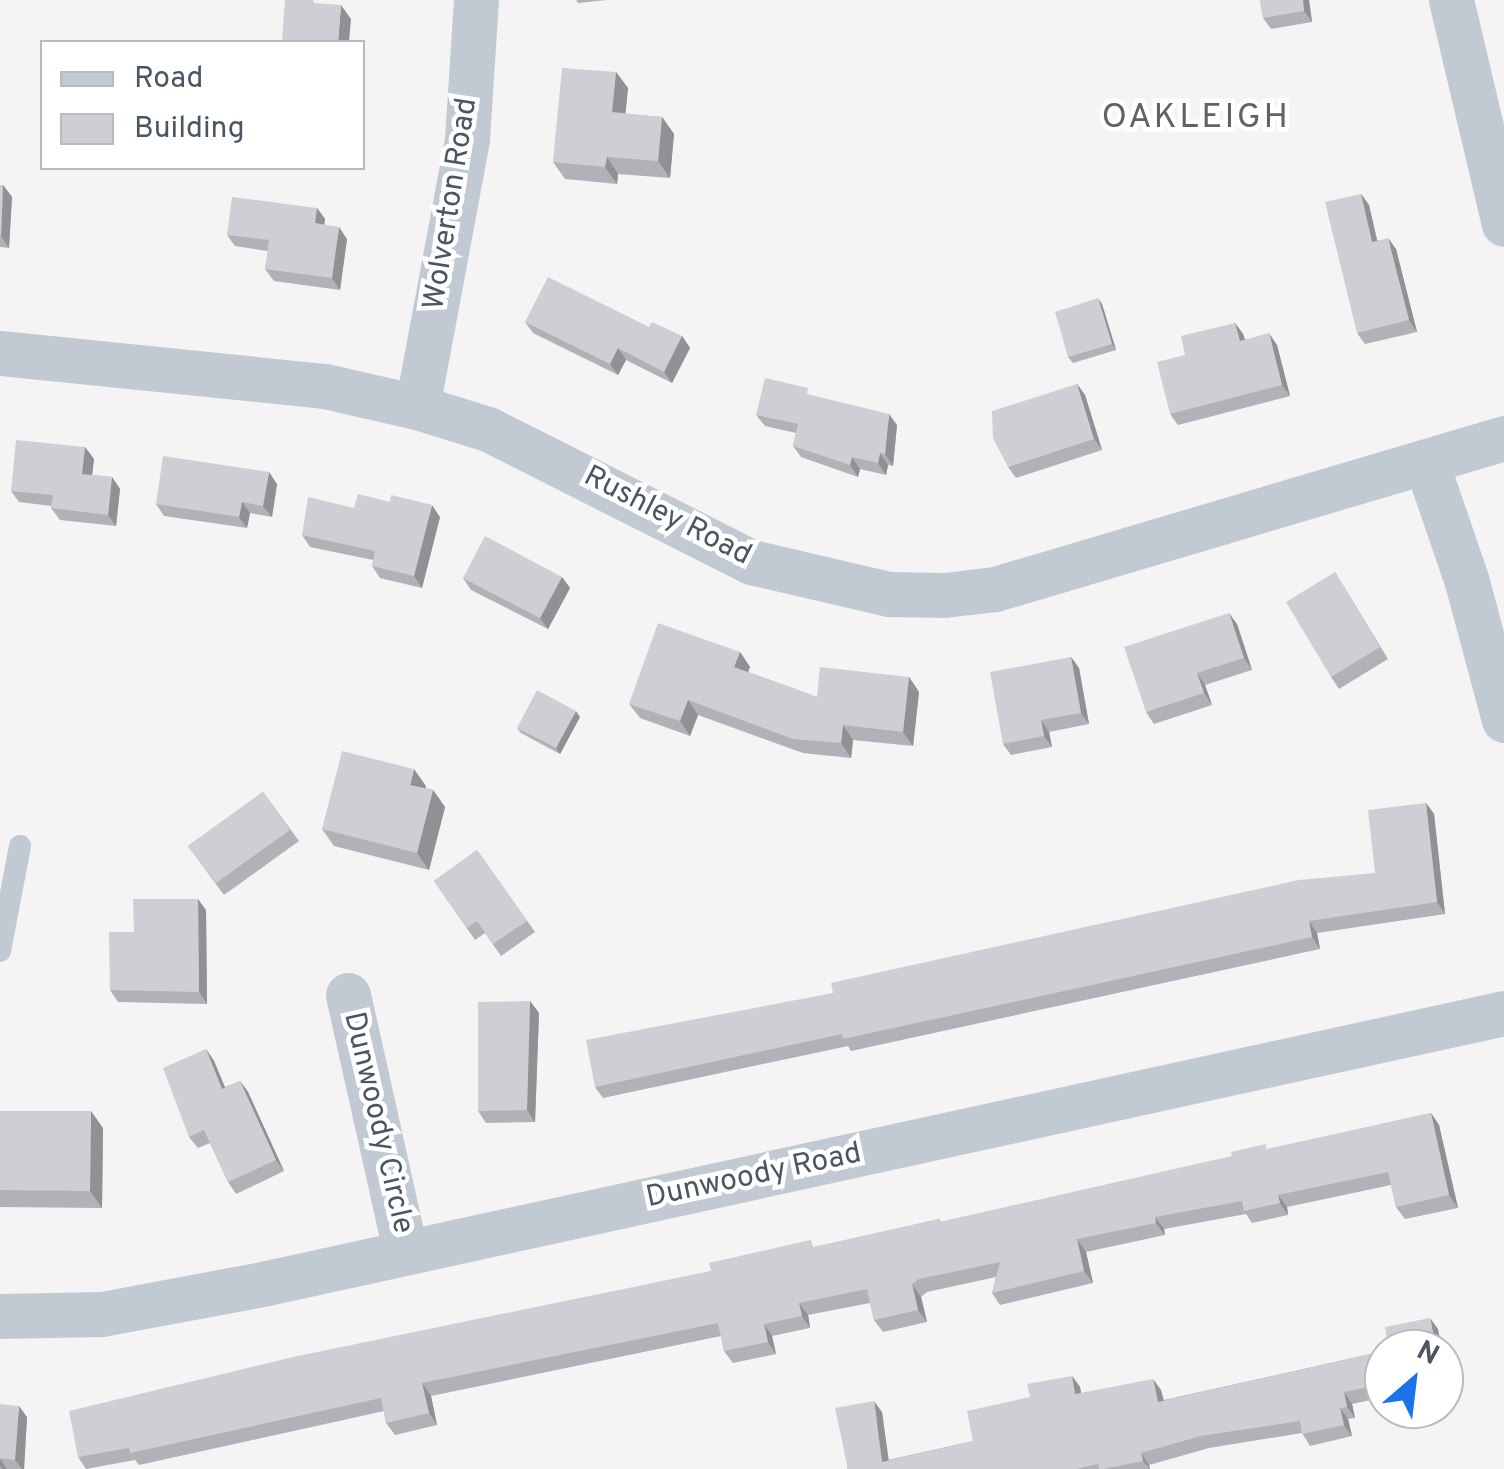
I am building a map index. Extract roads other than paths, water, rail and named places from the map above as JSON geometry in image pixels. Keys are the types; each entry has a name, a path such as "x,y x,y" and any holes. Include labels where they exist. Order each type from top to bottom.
{"street":[{"name":"Wolverton Road","path":"417,407 467,139 476,0"},
{"path":"1451,0 1504,224"},
{"name":"Rushley Road","path":"0,353 289,382 417,407 488,430 751,562 889,594 944,595 995,590 1504,438"},
{"path":"1426,462 1467,582 1504,720"},
{"name":"Dunwoody Circle","path":"348,995 405,1250"},
{"name":"Dunwoody Road","path":"0,1316 102,1314 1504,1013"}],"lane":[{"path":"0,952 20,846"}],"district":[{"name":"OAKLEIGH","path":"1196,118"}]}
